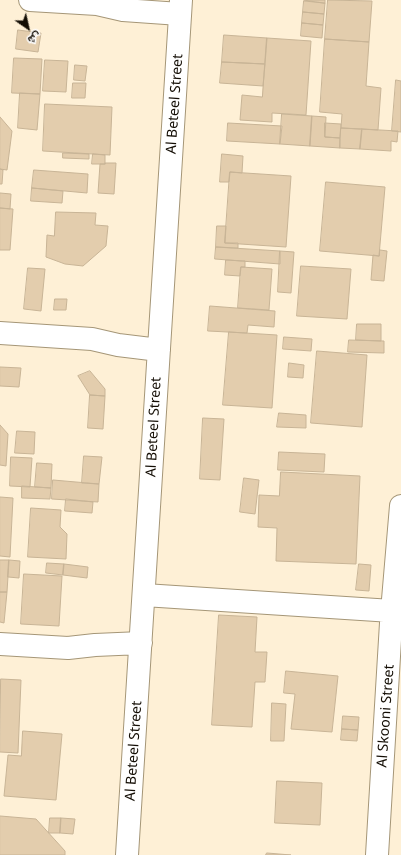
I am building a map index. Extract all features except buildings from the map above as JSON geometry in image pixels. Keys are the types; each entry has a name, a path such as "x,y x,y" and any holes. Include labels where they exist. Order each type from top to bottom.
{"street":[{"path":"30,0 97,4 123,10 181,7"},
{"path":"97,4 122,0"},
{"name":"Al Beteel Street","path":"127,855 181,7"},
{"path":"0,333 92,339 118,345 160,341"},
{"name":"Al Skooni Street","path":"377,855 395,619 401,506"},
{"path":"144,596 395,619"},
{"path":"0,644 68,648 94,655 140,651"}]}
